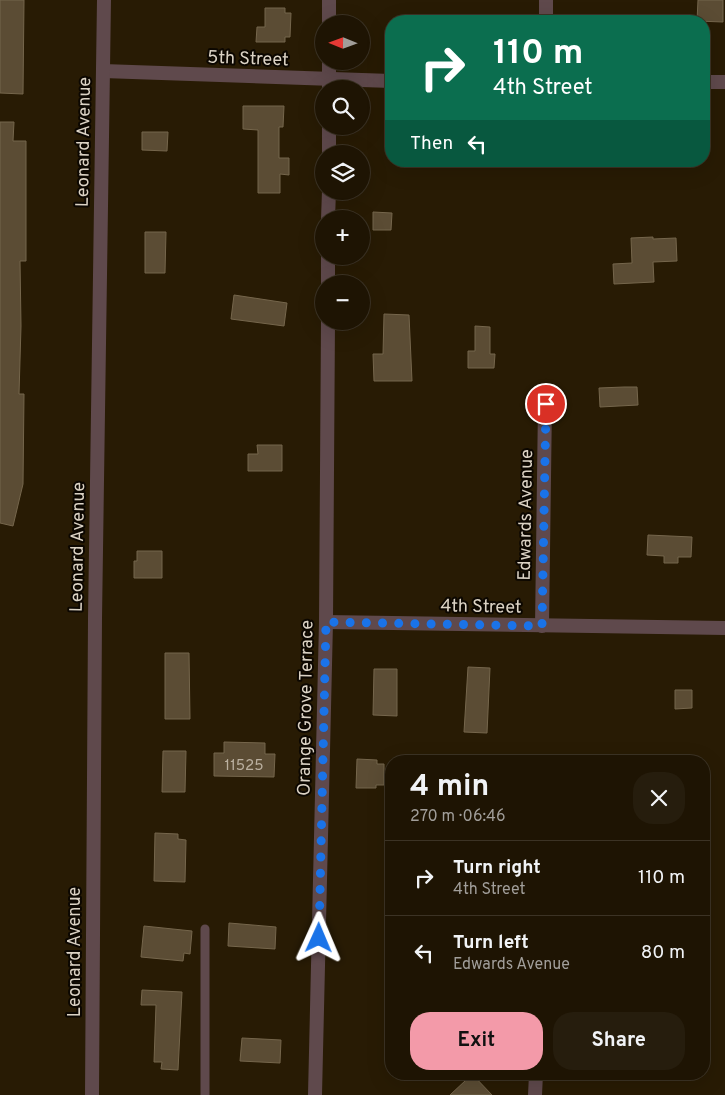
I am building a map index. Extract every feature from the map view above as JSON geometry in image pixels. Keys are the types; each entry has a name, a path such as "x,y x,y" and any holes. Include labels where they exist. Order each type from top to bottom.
{"street":[{"name":"Leonard Avenue","path":"92,1095 95,619 104,0"},
{"path":"329,0 329,15"},
{"path":"546,0 546,15"},
{"name":"5th Street","path":"103,71 315,83"},
{"name":"5th Street","path":"370,82 385,81"},
{"path":"710,82 725,82"},
{"name":"Orange Grove Terrace","path":"315,1095 326,622 328,330"},
{"name":"Edwards Avenue","path":"542,626 546,404"},
{"name":"4th Street","path":"326,622 725,628"},
{"path":"535,1095 536,1080"}],"lane":[{"path":"205,929 205,1095"}],"building":[{"path":"0,0 24,0 23,94 0,93"},
{"path":"698,0 723,0 723,22 710,22 710,15 697,15"},
{"path":"265,8 285,8 285,13 291,13 290,37 285,37 285,42 256,42 257,27 265,27"},
{"path":"243,106 284,106 283,127 279,127 279,158 289,158 289,175 280,174 280,193 258,193 258,130 243,129"},
{"path":"0,122 14,122 13,141 26,141 26,261 20,261 19,394 24,394 23,484 13,526 0,523"},
{"path":"142,132 168,132 167,151 142,150"},
{"path":"373,212 392,213 391,230 373,230"},
{"path":"145,232 166,232 165,273 145,273"},
{"path":"653,237 653,239 676,238 677,261 653,262 654,282 614,284 613,264 632,263 631,238"},
{"path":"234,295 287,303 284,326 231,319"},
{"path":"384,314 409,315 412,381 374,381 373,354 383,354"},
{"path":"475,326 490,327 490,354 495,354 494,368 468,368 468,351 475,351"},
{"path":"637,387 638,405 600,407 599,388"},
{"path":"257,445 282,445 282,471 248,471 248,454 258,454"},
{"path":"648,535 692,537 691,557 678,557 678,563 664,563 664,556 647,555"},
{"path":"137,551 162,551 162,578 134,578 134,561 137,561"},
{"path":"165,653 189,653 190,719 165,719"},
{"path":"468,667 490,668 487,733 464,732"},
{"path":"374,669 397,669 397,716 373,715"},
{"path":"675,690 692,690 692,708 675,709"},
{"path":"224,742 265,743 265,754 275,754 274,777 214,776 214,753 224,753"},
{"path":"163,751 186,751 185,792 162,792"},
{"path":"357,759 377,760 377,764 384,764 384,785 376,785 376,788 356,788"},
{"path":"155,833 178,834 178,839 186,840 185,882 154,881"},
{"path":"229,923 276,927 275,949 228,946"},
{"path":"144,926 192,931 190,954 184,953 183,961 141,957"},
{"path":"142,990 182,992 178,1070 161,1069 162,1062 154,1062 156,1005 141,1005"},
{"path":"242,1038 281,1040 280,1063 240,1061"},
{"path":"466,1080 478,1080 492,1095 450,1095"}],"route":[{"path":"319,938 326,622 542,626 546,404"}]}
